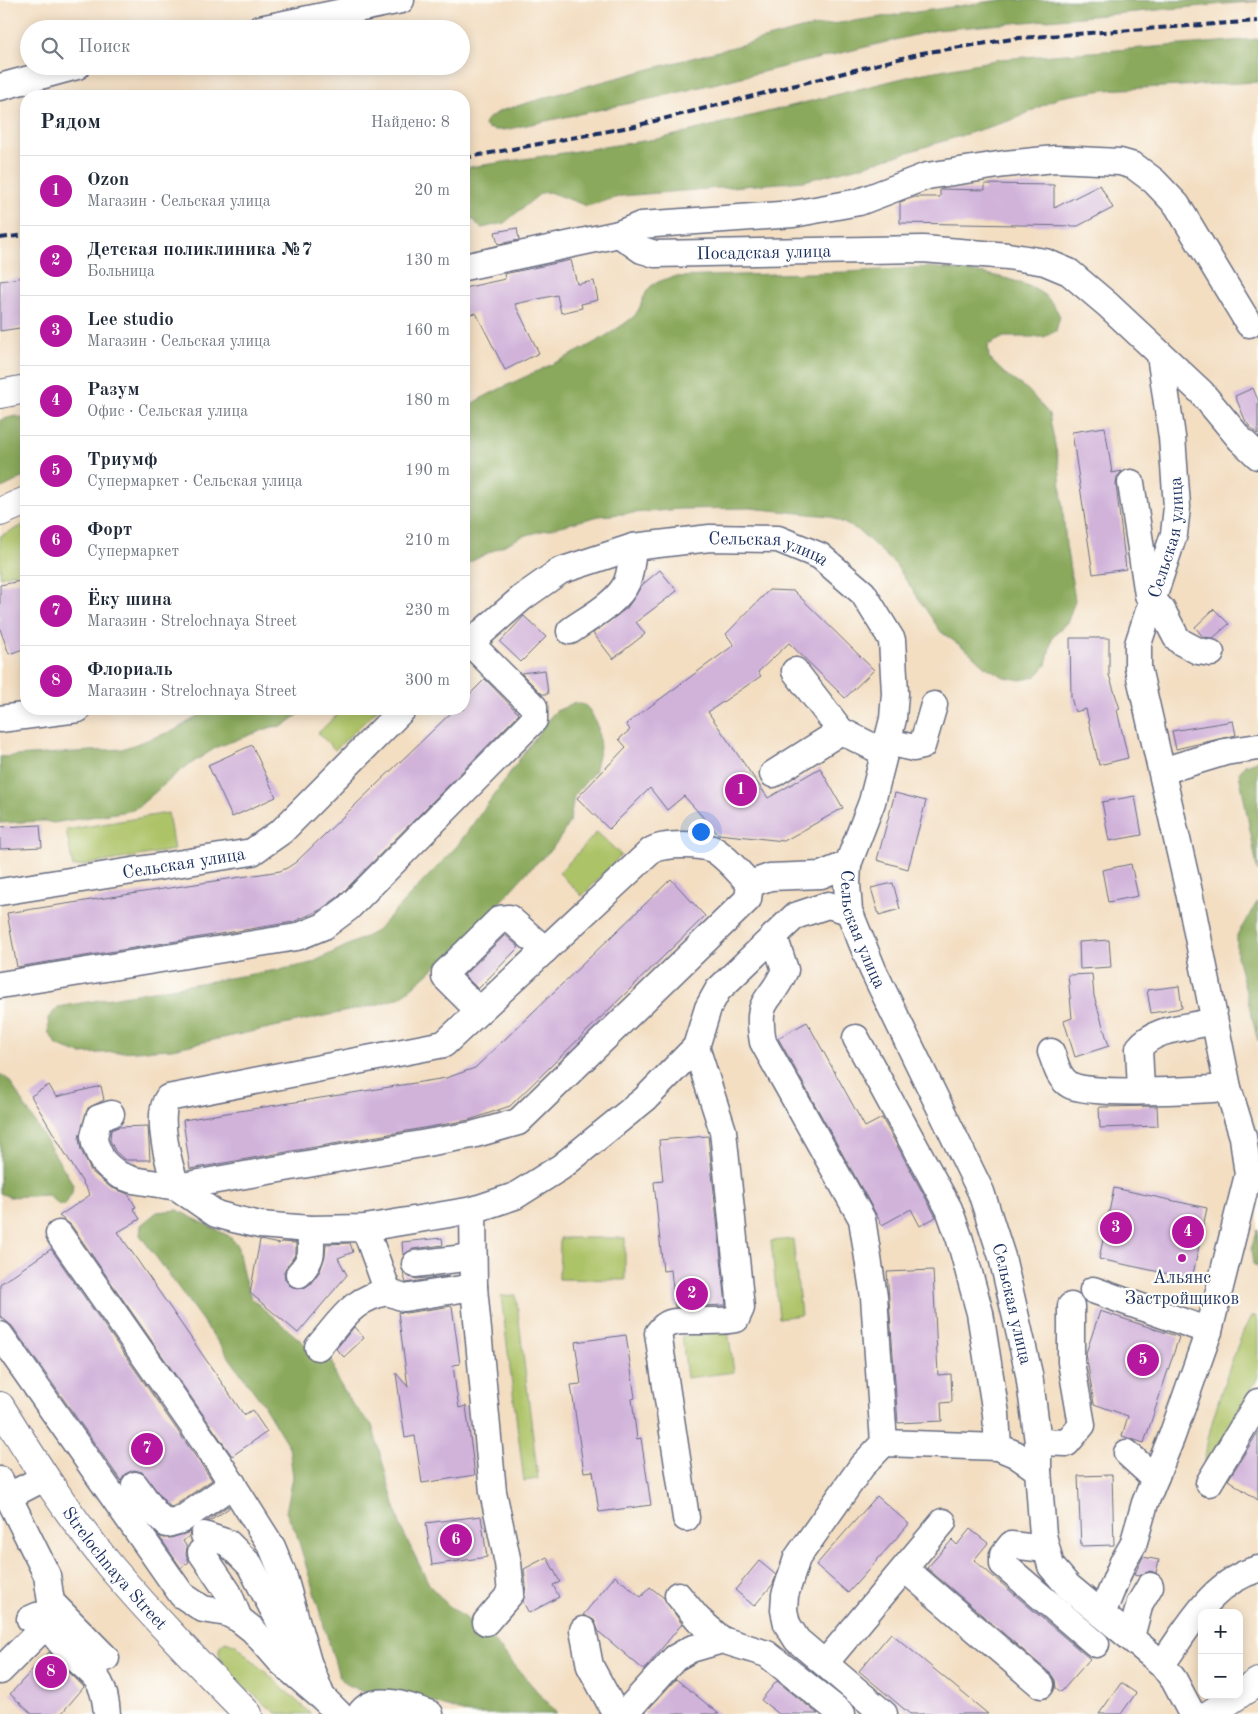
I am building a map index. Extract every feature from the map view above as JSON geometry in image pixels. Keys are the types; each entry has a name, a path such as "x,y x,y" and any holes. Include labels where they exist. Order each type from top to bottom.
{"main road":[{"path":"0,394 20,390"},
{"path":"0,512 20,504"},
{"name":"Strelochnaya Street","path":"0,1406 44,1478 110,1566 188,1652 248,1714"},
{"path":"1243,1692 1258,1682"},
{"path":"1210,1714 1232,1699"}],"street":[{"path":"304,20 401,0"},
{"path":"0,87 44,75"},
{"path":"470,266 619,234 641,225 792,214 849,204 927,176 1005,164 1055,159 1120,162 1134,166 1154,181 1177,205 1249,324"},
{"name":"Посадская улица","path":"619,234 642,250 655,254 923,249 1008,256 1045,262 1069,272 1108,305 1160,355"},
{"path":"1160,355 1200,392 1240,439 1258,456"},
{"name":"Сельская улица","path":"1102,1614 1133,1545 1145,1503 1172,1436 1209,1331 1248,1174 1243,1137 1228,1088 1162,771 1138,668 1138,644 1174,534 1176,507 1172,437 1160,355"},
{"path":"1131,483 1145,571 1146,589 1152,600 1165,614 1176,637 1181,642 1198,651 1211,653"},
{"name":"Сельская улица","path":"470,642 523,597 560,571 633,547 710,538 778,539 820,556 863,593 892,640 894,693 887,747 872,802 848,864 847,884 850,911 873,970 981,1192 1002,1257 1014,1302 1029,1374 1038,1442 1038,1470 1045,1549 1051,1566 1068,1586 1162,1664 1174,1680 1192,1714"},
{"path":"570,631 618,596 624,588 630,571 633,547"},
{"path":"0,985 297,937 324,926 348,908 534,720 534,707 470,649"},
{"path":"795,671 841,731 887,747 914,748 922,746 934,705"},
{"path":"0,719 31,715"},
{"name":"Сельская улица","path":"0,892 252,852 282,831 397,715"},
{"path":"774,774 841,731"},
{"path":"1162,771 1225,752 1258,746"},
{"path":"750,884 714,850 688,846 660,846 652,849 444,1044 168,1098 164,1103 163,1114 169,1167 177,1187 216,1214 260,1225 310,1229 365,1228 473,1210 515,1196 561,1167 646,1099 696,1048 708,1008 718,990 795,916 828,905 850,911"},
{"path":"750,884 770,877 821,875 848,864"},
{"path":"111,1114 98,1118 96,1122 95,1144 102,1160 119,1175 133,1180 177,1187 472,1136 518,1122 748,899 750,884"},
{"path":"479,1011 445,977 445,973 500,919 509,918 545,950"},
{"path":"774,936 785,970 781,981 764,1001 760,1012 763,1042 862,1219 874,1297 884,1443 862,1466 797,1558 785,1595 784,1610 787,1624 797,1640 884,1714"},
{"path":"1141,1090 1139,1048 1146,1038 1162,1032 1214,1021"},
{"path":"856,1038 949,1209 960,1240 980,1313 996,1414 998,1447"},
{"path":"686,1518 658,1334 663,1326 671,1322 713,1322 736,1319 740,1308 723,1131 696,1048"},
{"path":"1051,1052 1061,1078 1082,1090 1228,1088"},
{"path":"473,1210 474,1286 493,1492 508,1563 511,1593 486,1622"},
{"path":"365,1228 388,1292"},
{"path":"299,1274 309,1262 312,1254 310,1229"},
{"path":"59,1234 233,1484 272,1546 286,1582 308,1662 330,1706"},
{"path":"415,1264 473,1257"},
{"path":"318,1346 365,1297 388,1292 404,1298 474,1286"},
{"path":"1093,1290 1209,1331"},
{"path":"1038,1442 1067,1443 1082,1425 1071,1362 1070,1306"},
{"path":"0,1334 182,1596 203,1609 226,1615 253,1630 281,1662 330,1706"},
{"path":"1209,1483 1258,1402"},
{"path":"884,1443 998,1447 1015,1454 1038,1470"},
{"path":"1126,1453 1149,1473 1156,1476"},
{"path":"44,1478 4,1488 47,1575 51,1602 106,1658"},
{"path":"136,1485 155,1513 167,1524 181,1520 233,1484"},
{"path":"825,1663 943,1522"},
{"path":"226,1615 228,1592 197,1552 228,1543 250,1566 297,1655 308,1662"},
{"path":"1045,1549 1011,1545 1003,1555 1003,1564 1096,1644"},
{"path":"905,1569 1041,1685"},
{"path":"1162,1664 1212,1595 1225,1583 1258,1569"},
{"path":"1131,1637 1140,1602 1150,1586"},
{"path":"678,1596 698,1619 722,1640 766,1654 842,1714"},
{"path":"0,1671 33,1627 37,1616 69,1652 98,1678 106,1700 106,1714"},
{"path":"583,1630 590,1666 616,1714"},
{"path":"624,1714 675,1658 690,1649 722,1640"},
{"path":"360,1714 368,1706 378,1703 393,1704 430,1714"}],"green space":[{"path":"1000,0 1258,1 936,30 655,98 502,130 488,128 484,125 486,120 500,111 575,89 805,28"},
{"path":"1258,39 1258,82 1104,90 1060,97 1015,119 863,166 804,181 622,196 587,206 549,192 541,193 504,223 482,228 477,225 475,220 470,220 470,167 663,138 919,74 1001,59"},
{"path":"929,267 1004,278 1019,282 1047,297 1060,316 1056,331 1044,337 1004,337 988,345 989,358 1007,376 1028,390 1049,414 1059,465 1066,545 1075,600 1068,621 1052,638 1046,665 1035,677 1021,680 1004,677 984,666 968,651 941,632 895,564 858,530 829,516 750,508 680,509 599,516 523,536 470,562 470,405 571,355 612,332 636,314 650,287 672,277 847,272"},
{"path":"16,416 20,418 20,479 0,489 0,420"},
{"path":"20,527 20,572 0,577 0,536"},
{"path":"575,703 585,705 591,712 598,728 600,748 594,772 574,796 570,820 562,835 551,850 528,871 465,941 401,997 376,1005 172,1049 81,1054 58,1046 49,1034 48,1018 58,1007 311,963 375,932 457,846 550,717 556,711"},
{"path":"199,715 298,715 283,726 272,727 217,747 181,770 138,807 127,811 53,823 45,821 0,823 0,757 122,749 175,730"},
{"path":"337,715 372,715 335,750 318,733"},
{"path":"1258,760 1258,872 1239,773 1245,765"},
{"path":"168,813 174,850 73,867 66,830"},
{"path":"597,832 621,855 582,896 559,873"},
{"path":"1258,901 1258,1041 1237,956 1237,935"},
{"path":"0,1074 9,1080 73,1184 72,1193 65,1205 59,1205 48,1195 9,1197 0,1193"},
{"path":"177,1210 229,1236 237,1244 244,1278 251,1298 320,1357 328,1357 333,1362 336,1377 350,1401 372,1425 401,1528 430,1586 448,1605 490,1637 557,1714 469,1714 416,1697 366,1693 347,1685 339,1676 296,1532 286,1512 293,1477 289,1447 263,1404 140,1235 141,1225 157,1212"},
{"path":"1258,1229 1258,1267 1253,1264 1251,1249"},
{"path":"560,1238 625,1238 625,1280 559,1279"},
{"path":"793,1239 801,1315 779,1318 771,1241"},
{"path":"516,1295 538,1479 524,1481 501,1296"},
{"path":"1251,1316 1255,1316 1258,1320 1258,1377 1209,1466 1206,1465 1205,1454 1214,1415 1238,1345"},
{"path":"728,1330 734,1372 687,1378 682,1336"},
{"path":"226,1641 236,1645 311,1714 277,1714 248,1690 236,1679 220,1657 219,1648"}],"building":[{"path":"985,184 1054,185 1054,208 1100,185 1113,208 1078,226 900,223 900,202 915,197 940,197 940,189 985,190"},
{"path":"517,228 519,240 498,244 495,232"},
{"path":"571,260 577,284 594,281 598,300 581,304 582,308 561,313 557,295 515,304 539,353 505,370 476,313 470,314 470,287 505,279 504,274"},
{"path":"20,278 20,328 0,331 0,281"},
{"path":"1253,388 1258,400 1258,435 1246,422 1235,396"},
{"path":"1105,427 1112,473 1122,471 1117,477 1116,485 1126,569 1093,574 1072,432"},
{"path":"660,570 677,591 636,622 645,634 613,659 593,633 627,608 642,585"},
{"path":"20,581 20,650 9,654 0,629 0,585"},
{"path":"769,590 794,591 874,670 845,698 789,643 758,672 761,676 708,712 768,798 820,768 843,808 784,841 718,834 684,796 667,810 650,788 609,829 577,798 626,747 619,739 630,730 626,724 734,645 726,634"},
{"path":"1214,609 1229,624 1213,638 1203,637 1195,627"},
{"path":"524,616 546,637 521,662 500,642"},
{"path":"1070,638 1109,638 1109,675 1120,709 1117,710 1128,758 1099,765 1086,709 1075,712 1071,697"},
{"path":"545,670 548,694 542,694 521,673"},
{"path":"485,679 519,714 338,897 320,910 293,922 17,967 7,913 280,871 287,868 296,862 449,715 470,715 470,694"},
{"path":"1233,721 1236,735 1176,749 1172,731"},
{"path":"252,745 276,797 232,817 208,765"},
{"path":"895,793 926,801 908,869 877,860"},
{"path":"1135,796 1142,835 1109,841 1102,802"},
{"path":"40,825 42,847 0,849 0,827"},
{"path":"1131,864 1138,896 1108,902 1102,870"},
{"path":"671,879 705,916 510,1106 469,1120 190,1169 183,1120 446,1078 475,1068"},
{"path":"893,883 900,909 879,915 871,888"},
{"path":"505,935 519,947 478,989 464,975"},
{"path":"1109,940 1111,967 1080,969 1079,942"},
{"path":"1092,974 1094,996 1109,1046 1075,1057 1064,1021 1072,1018 1068,975"},
{"path":"1179,986 1182,1008 1151,1013 1147,990"},
{"path":"807,1022 865,1127 882,1118 936,1217 920,1226 911,1209 882,1225 778,1038"},
{"path":"49,1085 56,1097 101,1086 104,1100 88,1108 79,1138 81,1150 91,1171 110,1187 128,1194 136,1207 133,1208 140,1219 118,1232 244,1415 252,1410 267,1432 232,1456 71,1225 59,1216 90,1195 31,1096"},
{"path":"1157,1106 1158,1126 1100,1128 1099,1107"},
{"path":"148,1126 150,1160 125,1160 115,1151 110,1140 111,1130 118,1127"},
{"path":"708,1136 726,1305 675,1307 671,1270 663,1271 654,1182 663,1181 659,1140"},
{"path":"1114,1188 1207,1208 1192,1279 1099,1259"},
{"path":"442,1238 443,1245 413,1249 403,1255 402,1242"},
{"path":"260,1240 279,1244 281,1242 296,1243 296,1253 284,1272 285,1279 289,1285 297,1289 304,1288 310,1284 320,1271 325,1256 326,1244 350,1243 353,1252 338,1258 347,1275 298,1333 250,1293"},
{"path":"51,1249 212,1480 174,1506 171,1507 166,1503 142,1472 134,1470 127,1473 121,1481 12,1326 0,1316 0,1284"},
{"path":"933,1270 938,1375 951,1374 952,1402 941,1403 942,1421 898,1423 887,1272"},
{"path":"403,1273 416,1279 448,1276 406,1283"},
{"path":"452,1306 460,1364 453,1365 456,1389 459,1408 466,1406 475,1475 422,1483 415,1436 405,1438 396,1373 408,1387 398,1312 406,1313"},
{"path":"1100,1311 1179,1337 1144,1443 1122,1436 1128,1416 1094,1404 1086,1353"},
{"path":"354,1327 364,1338 344,1357 336,1349"},
{"path":"626,1335 635,1398 632,1399 637,1439 641,1438 651,1505 599,1512 593,1471 584,1472 571,1385 581,1384 575,1342"},
{"path":"1258,1432 1258,1500 1228,1480"},
{"path":"1112,1475 1114,1545 1081,1546 1078,1476"},
{"path":"877,1496 909,1524 848,1593 816,1565"},
{"path":"228,1506 229,1508 210,1521 207,1521"},
{"path":"481,1516 487,1557 432,1565 426,1523"},
{"path":"970,1529 988,1543 974,1560 1090,1659 1061,1692 1056,1688 1055,1680 1051,1674 927,1568 952,1540 957,1545"},
{"path":"190,1532 189,1536 183,1541 187,1547 186,1554 189,1562 181,1568 159,1536 171,1538"},
{"path":"547,1557 560,1582 553,1585 559,1597 529,1613 523,1602 526,1586 524,1569"},
{"path":"1143,1557 1159,1560 1156,1573 1150,1571 1139,1576 1134,1575"},
{"path":"759,1561 776,1575 773,1584 754,1606 735,1590"},
{"path":"615,1576 641,1597 650,1587 664,1598 682,1624 644,1670 599,1632 594,1620 583,1615"},
{"path":"891,1633 988,1714 910,1714 859,1671"},
{"path":"49,1652 84,1687 61,1714 32,1714 10,1694"},
{"path":"676,1679 719,1714 644,1714"},
{"path":"777,1681 818,1714 779,1714 761,1700"},
{"path":"1121,1683 1136,1693 1121,1714 1099,1714"}],"railway":[{"path":"470,157 635,126 922,53 1019,38 1258,21"},
{"path":"0,238 20,236"}],"place":[{"name":"Ozon","path":"741,790"},
{"name":"Lee studio","path":"1116,1228"},
{"name":"Разум","path":"1188,1232"},
{"name":"Альянс Застройщиков","path":"1182,1258"},
{"name":"Детская поликлиника №7","path":"692,1294"},
{"name":"Триумф","path":"1143,1360"},
{"name":"Ёку шина","path":"147,1449"},
{"name":"Форт","path":"456,1540"},
{"name":"Флориаль","path":"51,1672"}]}
